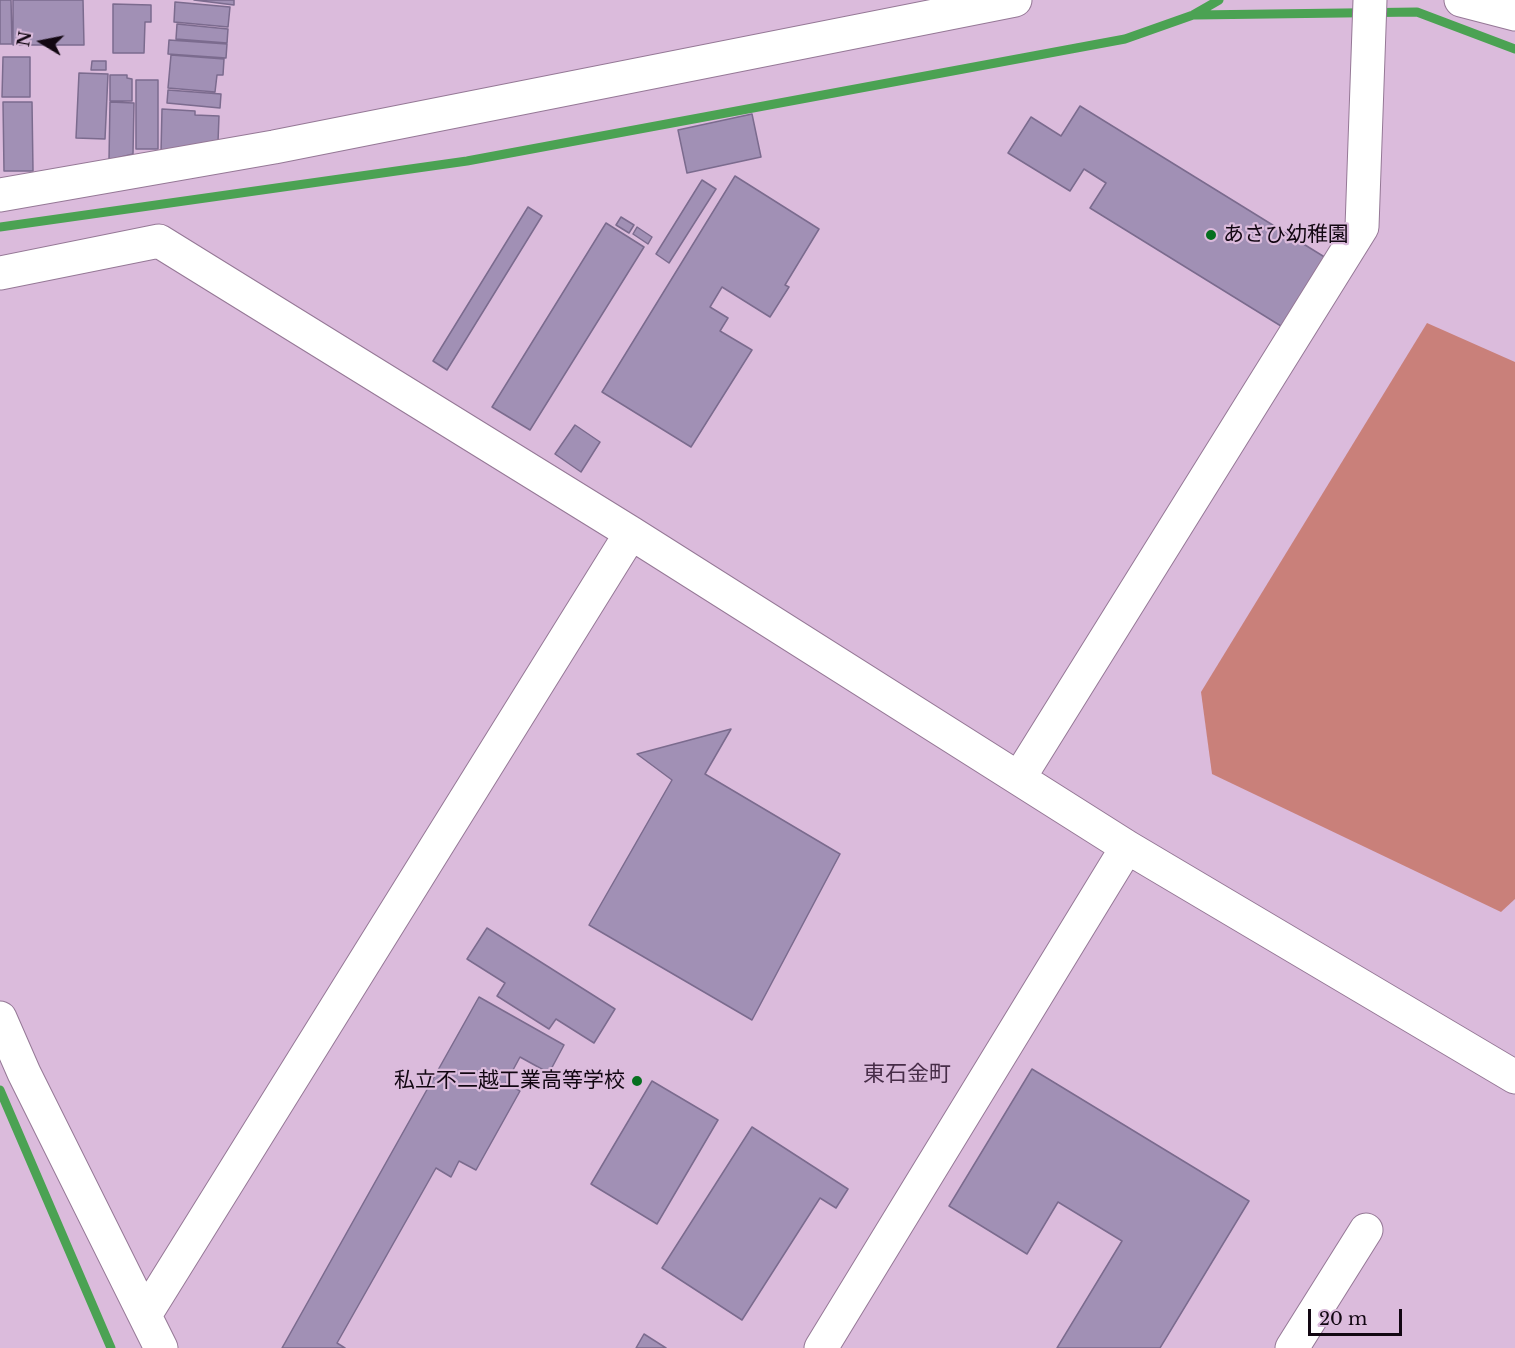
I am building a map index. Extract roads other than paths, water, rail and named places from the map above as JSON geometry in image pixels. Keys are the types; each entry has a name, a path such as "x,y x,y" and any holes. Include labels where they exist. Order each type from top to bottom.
{"street":[{"path":"0,195 274,147 1015,0"},
{"path":"1018,778 1362,226 1370,0"},
{"path":"1461,0 1515,14"},
{"path":"0,273 159,241 631,533 1127,847 1515,1077"},
{"path":"145,1315 631,533"},
{"path":"821,1348 1127,847"},
{"path":"0,1018 12,1070 161,1348"},
{"path":"1293,1348 1366,1230"}],"waterway":[{"path":"0,227 467,161 1125,39 1193,15 1219,0"},
{"path":"1195,15 1417,12 1515,49"},
{"path":"0,1090 111,1348"}],"place":[{"name":"あさひ幼稚園","path":"1211,235"},
{"name":"私立不二越工業高等学校","path":"637,1081"}],"district":[{"name":"東石金町","path":"907,1075"}]}
